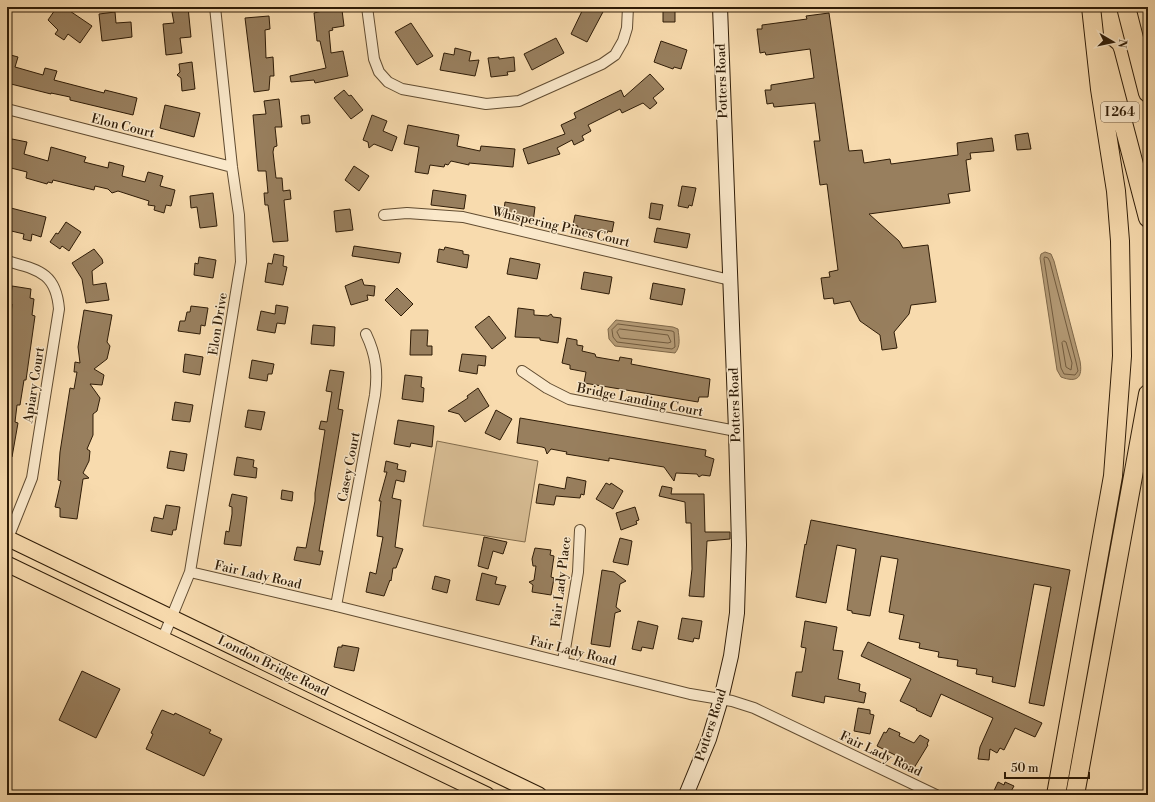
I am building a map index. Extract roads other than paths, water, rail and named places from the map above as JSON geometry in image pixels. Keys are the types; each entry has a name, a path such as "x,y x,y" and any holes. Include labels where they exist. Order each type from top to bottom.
{"highway":[{"name":"I 264","path":"1092,7 1148,218"},
{"path":"1056,795 1113,476 1122,356 1120,241 1116,191 1100,90 1092,7"},
{"name":"I 264","path":"1126,7 1148,93"},
{"path":"1076,795 1148,394"}],"main road":[{"name":"London Bridge Road","path":"7,538 539,795"},
{"name":"London Bridge Road","path":"7,564 487,795"}],"street":[{"name":"Elon Drive","path":"163,638 173,617 190,572 242,262 239,215 232,167 216,7"},
{"path":"367,7 374,59 379,72 388,82 402,89 486,104 519,101 602,64 615,55 623,41 627,28 628,7"},
{"name":"Potters Road","path":"686,795 709,739 721,699 731,656 737,613 739,545 736,431 720,7"},
{"name":"Elon Court","path":"7,109 232,167"},
{"name":"Whispering Pines Court","path":"384,215 407,213 463,217 730,280"},
{"name":"Apiary Court","path":"7,261 39,270 48,277 58,298 59,309 32,478 7,538"},
{"name":"Casey Court","path":"336,606 378,373 376,357 366,334"},
{"name":"Bridge Landing Court","path":"522,371 547,388 569,399 736,431"},
{"name":"Fair Lady Place","path":"563,661 578,572 580,530"},
{"name":"Fair Lady Road","path":"190,572 563,661 690,694 721,699 754,708 936,795"}],"water":[{"path":"1045,252 1051,254 1054,261 1080,361 1081,372 1078,378 1075,379 1061,377 1057,370 1040,258 1041,254"},
{"path":"616,320 673,327 678,329 678,348 675,353 615,346 609,339 608,329"}]}
